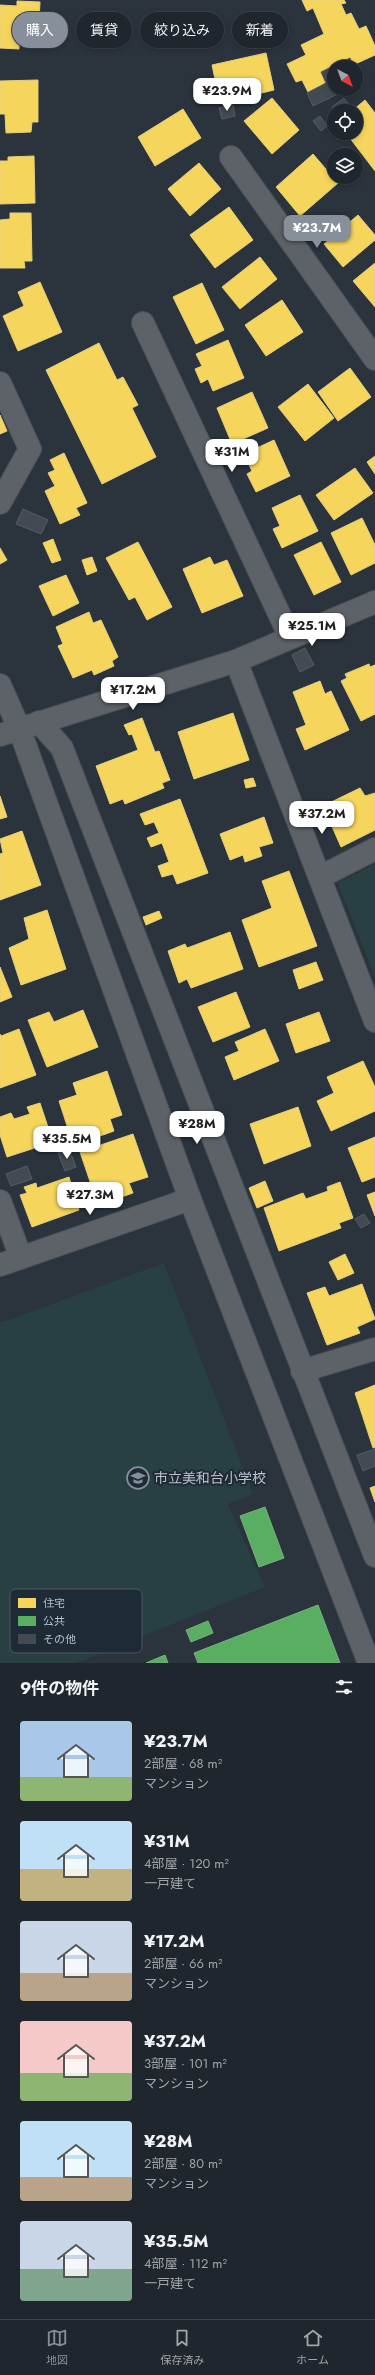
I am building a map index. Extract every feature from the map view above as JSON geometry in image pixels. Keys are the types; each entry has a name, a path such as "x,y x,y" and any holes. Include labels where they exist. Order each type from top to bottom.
{"street":[{"path":"231,158 375,359"},
{"path":"143,323 290,637"},
{"path":"0,383 30,449 0,503"},
{"path":"19,728 236,661 375,602"},
{"path":"236,661 375,1021"},
{"path":"0,685 19,728 190,1199 369,1663"},
{"path":"19,728 62,748 302,1371 375,1556"},
{"path":"320,877 375,849"},
{"path":"0,1265 190,1199"},
{"path":"0,1201 21,1258"},
{"path":"302,1371 375,1349"}],"green space":[{"path":"375,864 375,977 338,883"},
{"name":"市立美和台小学校","path":"164,1263 253,1494 228,1504 265,1587 142,1636 142,1589 10,1589 10,1653 101,1653 76,1663 0,1663 0,1323"}],"building: 住宅":[{"path":"302,0 344,0 346,3 341,4 346,15 351,13 359,29 366,26 375,46 375,55 363,60 351,60 350,58 346,60 327,60 327,69 321,72 326,83 308,92 302,80 296,82 287,64 306,55 301,45 324,34 313,8 307,11"},
{"path":"17,1 40,2 40,12 12,12 12,48 19,49 0,48 0,5 17,6"},
{"path":"266,53 274,90 220,103 212,65"},
{"path":"38,80 38,122 32,122 31,132 6,133 5,114 0,114 0,81"},
{"path":"272,98 299,130 272,154 244,121"},
{"path":"365,100 375,113 375,171 363,155 363,148 357,148 351,140 363,140 363,104 360,104"},
{"path":"183,109 201,138 155,166 138,137"},
{"path":"313,154 327,170 327,184 337,184 300,216 276,187"},
{"path":"34,156 35,203 0,204 0,161 8,161 8,157"},
{"path":"199,163 221,189 190,216 168,189"},
{"path":"229,207 253,240 215,268 190,235"},
{"path":"10,213 31,213 32,261 24,261 25,268 0,268 0,220 10,219"},
{"path":"358,215 375,235 375,240 343,267 324,244"},
{"path":"260,257 277,279 240,309 222,287"},
{"path":"375,263 375,307 353,281"},
{"path":"40,282 62,332 18,351 3,316 24,306 18,292"},
{"path":"202,283 224,330 196,344 173,297"},
{"path":"282,300 303,332 266,356 245,325"},
{"path":"228,340 244,378 213,391 208,379 201,383 195,369 202,366 196,354"},
{"path":"99,343 117,380 123,377 138,405 132,408 156,457 102,484 46,370"},
{"path":"350,368 371,397 338,421 318,392"},
{"path":"308,384 334,418 305,441 278,407"},
{"path":"252,392 268,428 232,444 217,408"},
{"path":"0,415 7,431 0,434"},
{"path":"274,440 290,476 256,492 247,474 252,471 244,454"},
{"path":"64,453 87,503 76,508 80,515 60,524 45,491 55,486 48,473 55,470 50,460"},
{"path":"375,456 375,474 367,462"},
{"path":"355,468 373,493 334,520 316,495"},
{"path":"300,495 318,531 282,548 273,529 280,526 272,508"},
{"path":"362,518 375,545 375,563 351,575 331,533"},
{"path":"53,539 61,560 52,563 43,543"},
{"path":"138,542 172,607 147,620 135,597 129,600 106,558"},
{"path":"321,542 341,582 314,595 294,555"},
{"path":"0,548 7,560 0,564"},
{"path":"92,557 97,571 87,575 82,560"},
{"path":"210,557 214,565 227,560 243,596 202,613 183,569"},
{"path":"66,575 79,603 53,616 39,586"},
{"path":"89,612 93,623 101,620 118,657 112,661 114,666 94,675 92,670 73,678 58,646 63,644 56,627"},
{"path":"369,664 370,667 375,665 375,714 361,721 341,681 347,678 345,674"},
{"path":"320,681 325,694 331,691 349,730 305,750 296,729 306,725 293,692"},
{"path":"233,713 249,760 194,779 178,732"},
{"path":"142,718 155,752 159,751 170,780 162,783 164,788 125,804 123,799 110,804 96,766 138,750 132,734 129,735 124,725"},
{"path":"253,778 256,786 246,788 244,780"},
{"path":"360,788 365,796 375,793 375,830 341,847 323,806"},
{"path":"0,796 7,817 0,819"},
{"path":"180,799 208,873 177,884 173,874 162,877 158,866 169,862 162,843 151,847 147,838 159,833 154,822 145,825 140,814"},
{"path":"264,817 273,843 259,847 262,856 245,862 243,855 230,860 220,834"},
{"path":"22,831 41,885 0,900 0,854 3,853 0,839"},
{"path":"289,871 317,946 259,967 242,920 272,908 262,881"},
{"path":"47,910 66,969 21,985 9,948 29,939 24,918"},
{"path":"159,911 162,918 146,925 143,917"},
{"path":"230,932 243,969 191,988 187,979 179,983 168,951 185,944 187,948"},
{"path":"316,962 323,980 299,989 293,970"},
{"path":"0,967 12,997 0,1002"},
{"path":"236,992 250,1027 213,1042 198,1007"},
{"path":"83,1010 98,1047 47,1067 28,1020 49,1012 54,1022"},
{"path":"319,1012 330,1041 296,1053 286,1024"},
{"path":"19,1029 36,1075 0,1088 0,1034 1,1036"},
{"path":"265,1029 279,1061 234,1080 225,1057 239,1051 235,1042"},
{"path":"363,1061 375,1087 375,1111 331,1131 317,1101 334,1093 327,1077"},
{"path":"107,1071 122,1115 110,1119 114,1131 86,1141 83,1134 71,1138 59,1101 77,1095 73,1083"},
{"path":"40,1103 53,1142 7,1157 0,1135 0,1117 11,1113 14,1119 30,1114 27,1107"},
{"path":"298,1107 311,1146 264,1164 250,1124"},
{"path":"133,1134 148,1177 129,1183 133,1193 98,1205 80,1152"},
{"path":"375,1137 375,1177 362,1182 348,1148"},
{"path":"69,1177 79,1210 32,1227 20,1195 27,1193 24,1187 36,1183 37,1188"},
{"path":"265,1181 273,1201 257,1208 249,1188"},
{"path":"340,1182 353,1218 339,1223 341,1228 279,1251 264,1208 303,1193 306,1199 328,1191 327,1187"},
{"path":"375,1192 375,1216 367,1195"},
{"path":"345,1254 354,1273 338,1280 329,1262"},
{"path":"362,1284 375,1319 357,1327 360,1333 327,1345 307,1293 325,1287 329,1296"},
{"path":"375,1385 375,1447 373,1448 355,1393"},
{"path":"375,1486 375,1502 370,1488"}],"building: 公共":[{"path":"265,1507 284,1558 259,1567 240,1516"},
{"path":"318,1605 340,1663 198,1663 194,1653"},
{"path":"208,1621 213,1633 191,1642 186,1630"},
{"path":"165,1655 168,1663 146,1663"}],"building: その他":[{"path":"327,69 327,96 334,96 313,106 307,93 326,83 321,72"},
{"path":"344,98 348,104 336,104"},
{"path":"233,105 235,116 222,119 219,108"},
{"path":"320,116 327,126 321,131 313,121"},
{"path":"23,509 48,520 41,534 16,524"},
{"path":"305,648 314,665 300,672 292,655"},
{"path":"69,1149 76,1167 65,1171 58,1153"},
{"path":"27,1166 32,1179 11,1186 6,1174"},
{"path":"364,1214 370,1223 361,1228 355,1219"},
{"path":"375,1449 375,1466 363,1471 357,1455"}],"place":[{"name":"市立美和台小学校","path":"138,1478"}]}
